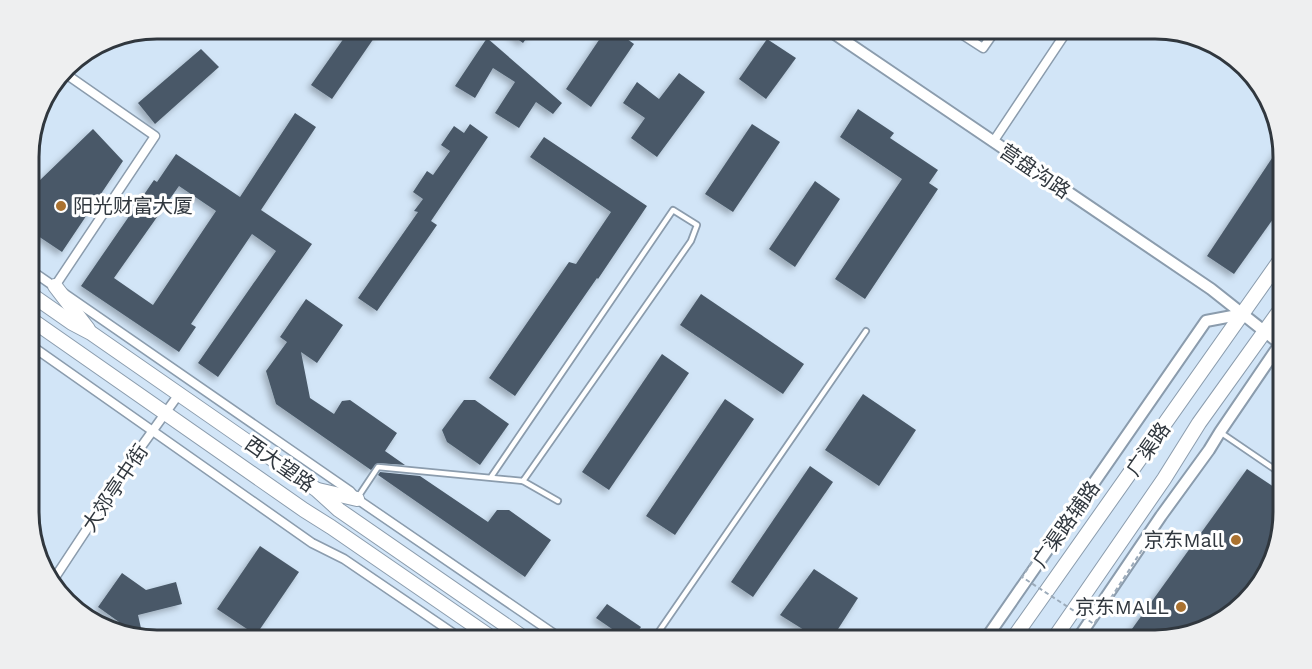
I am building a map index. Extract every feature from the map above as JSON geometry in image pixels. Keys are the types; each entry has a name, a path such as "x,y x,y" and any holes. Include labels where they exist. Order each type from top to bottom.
{"main road":[{"name":"广渠路","path":"1019,630 1273,271"},
{"path":"55,286 91,333"},
{"name":"西大望路","path":"39,300 179,394 316,490 339,510 513,630"},
{"name":"广渠路","path":"1060,630 1158,488 1199,423 1273,320"},
{"name":"西大望路","path":"39,325 164,414 480,630"},
{"path":"316,490 357,499"}],"street":[{"name":"营盘沟路","path":"842,39 1212,289 1273,338"},
{"path":"969,39 983,48 989,39"},
{"path":"993,142 1062,39"},
{"path":"55,286 155,136 70,77"},
{"path":"39,276 548,630"},
{"name":"广渠路辅路","path":"992,630 1206,321 1244,314"},
{"path":"39,351 312,543 344,559 448,630"},
{"path":"1084,630 1273,356"},
{"name":"大郊亭中街","path":"57,574 179,394"}],"lane":[{"path":"491,477 673,210 697,225 690,240 523,481"},
{"path":"660,630 866,331"},
{"path":"1220,432 1273,468"},
{"path":"357,499 378,467 523,481 558,501"}],"path":[{"path":"1086,482 1022,577 1094,624 1155,530"}],"building":[{"path":"343,39 373,39 332,99 311,85"},
{"path":"488,39 562,103 553,114 536,102 519,128 495,113 515,82 493,68 475,98 455,86"},
{"path":"600,39 627,39 634,44 591,107 566,89"},
{"path":"767,39 796,58 766,99 739,79"},
{"path":"201,49 219,67 155,124 138,103"},
{"path":"679,73 705,92 657,157 631,138 645,118 623,103 637,82 659,99"},
{"path":"858,109 894,133 890,138 938,170 929,183 938,189 865,299 835,279 902,179 840,137"},
{"path":"295,113 316,127 261,210 312,244 218,377 198,363 276,251 252,234 191,324 196,327 179,352 81,286 154,180 157,182 176,154 240,197","holes":["179,186 216,211 153,305 114,278"]},
{"path":"470,124 488,137 431,221 437,225 377,311 358,298 418,212 414,211 423,199 413,192 427,171 433,175 450,151 441,145 454,126 464,133"},
{"path":"752,124 780,142 733,212 705,194"},
{"name":"阳光财富大厦","path":"93,129 123,161 62,252 39,237 39,181"},
{"path":"544,137 647,206 515,396 489,378 569,262 576,264 611,212 530,157"},
{"path":"1273,157 1273,219 1234,274 1207,256"},
{"path":"815,181 840,199 795,267 769,249"},
{"path":"701,294 804,364 783,394 680,325"},
{"path":"306,299 343,325 317,363 301,352 310,398 334,414 342,401 350,400 397,433 385,451 405,465 378,463 371,470 276,404 266,371 287,342 280,337"},
{"path":"662,354 689,373 609,490 582,472"},
{"path":"863,394 916,430 879,486 825,450"},
{"path":"725,399 754,419 675,535 646,516"},
{"path":"464,400 475,400 509,424 480,465 447,442 442,430"},
{"path":"810,466 833,482 753,597 731,582"},
{"name":"京东Mall","path":"1247,469 1273,486 1272,527 1269,542 1261,564 1244,590 1220,610 1193,624 1163,630 1131,630"},
{"path":"380,472 420,476 488,522 497,510 509,510 551,540 525,577 378,475"},
{"path":"260,546 299,572 259,630 248,630 217,609"},
{"path":"814,569 858,598 837,630 804,630 780,615"},
{"path":"122,573 146,590 176,582 182,604 138,615 141,629 119,624 98,607"},
{"path":"607,604 641,627 639,630 613,630 596,618"}],"place":[{"name":"阳光财富大厦","path":"61,206"},
{"name":"京东Mall","path":"1236,540"},
{"name":"京东MALL","path":"1181,607"}]}
